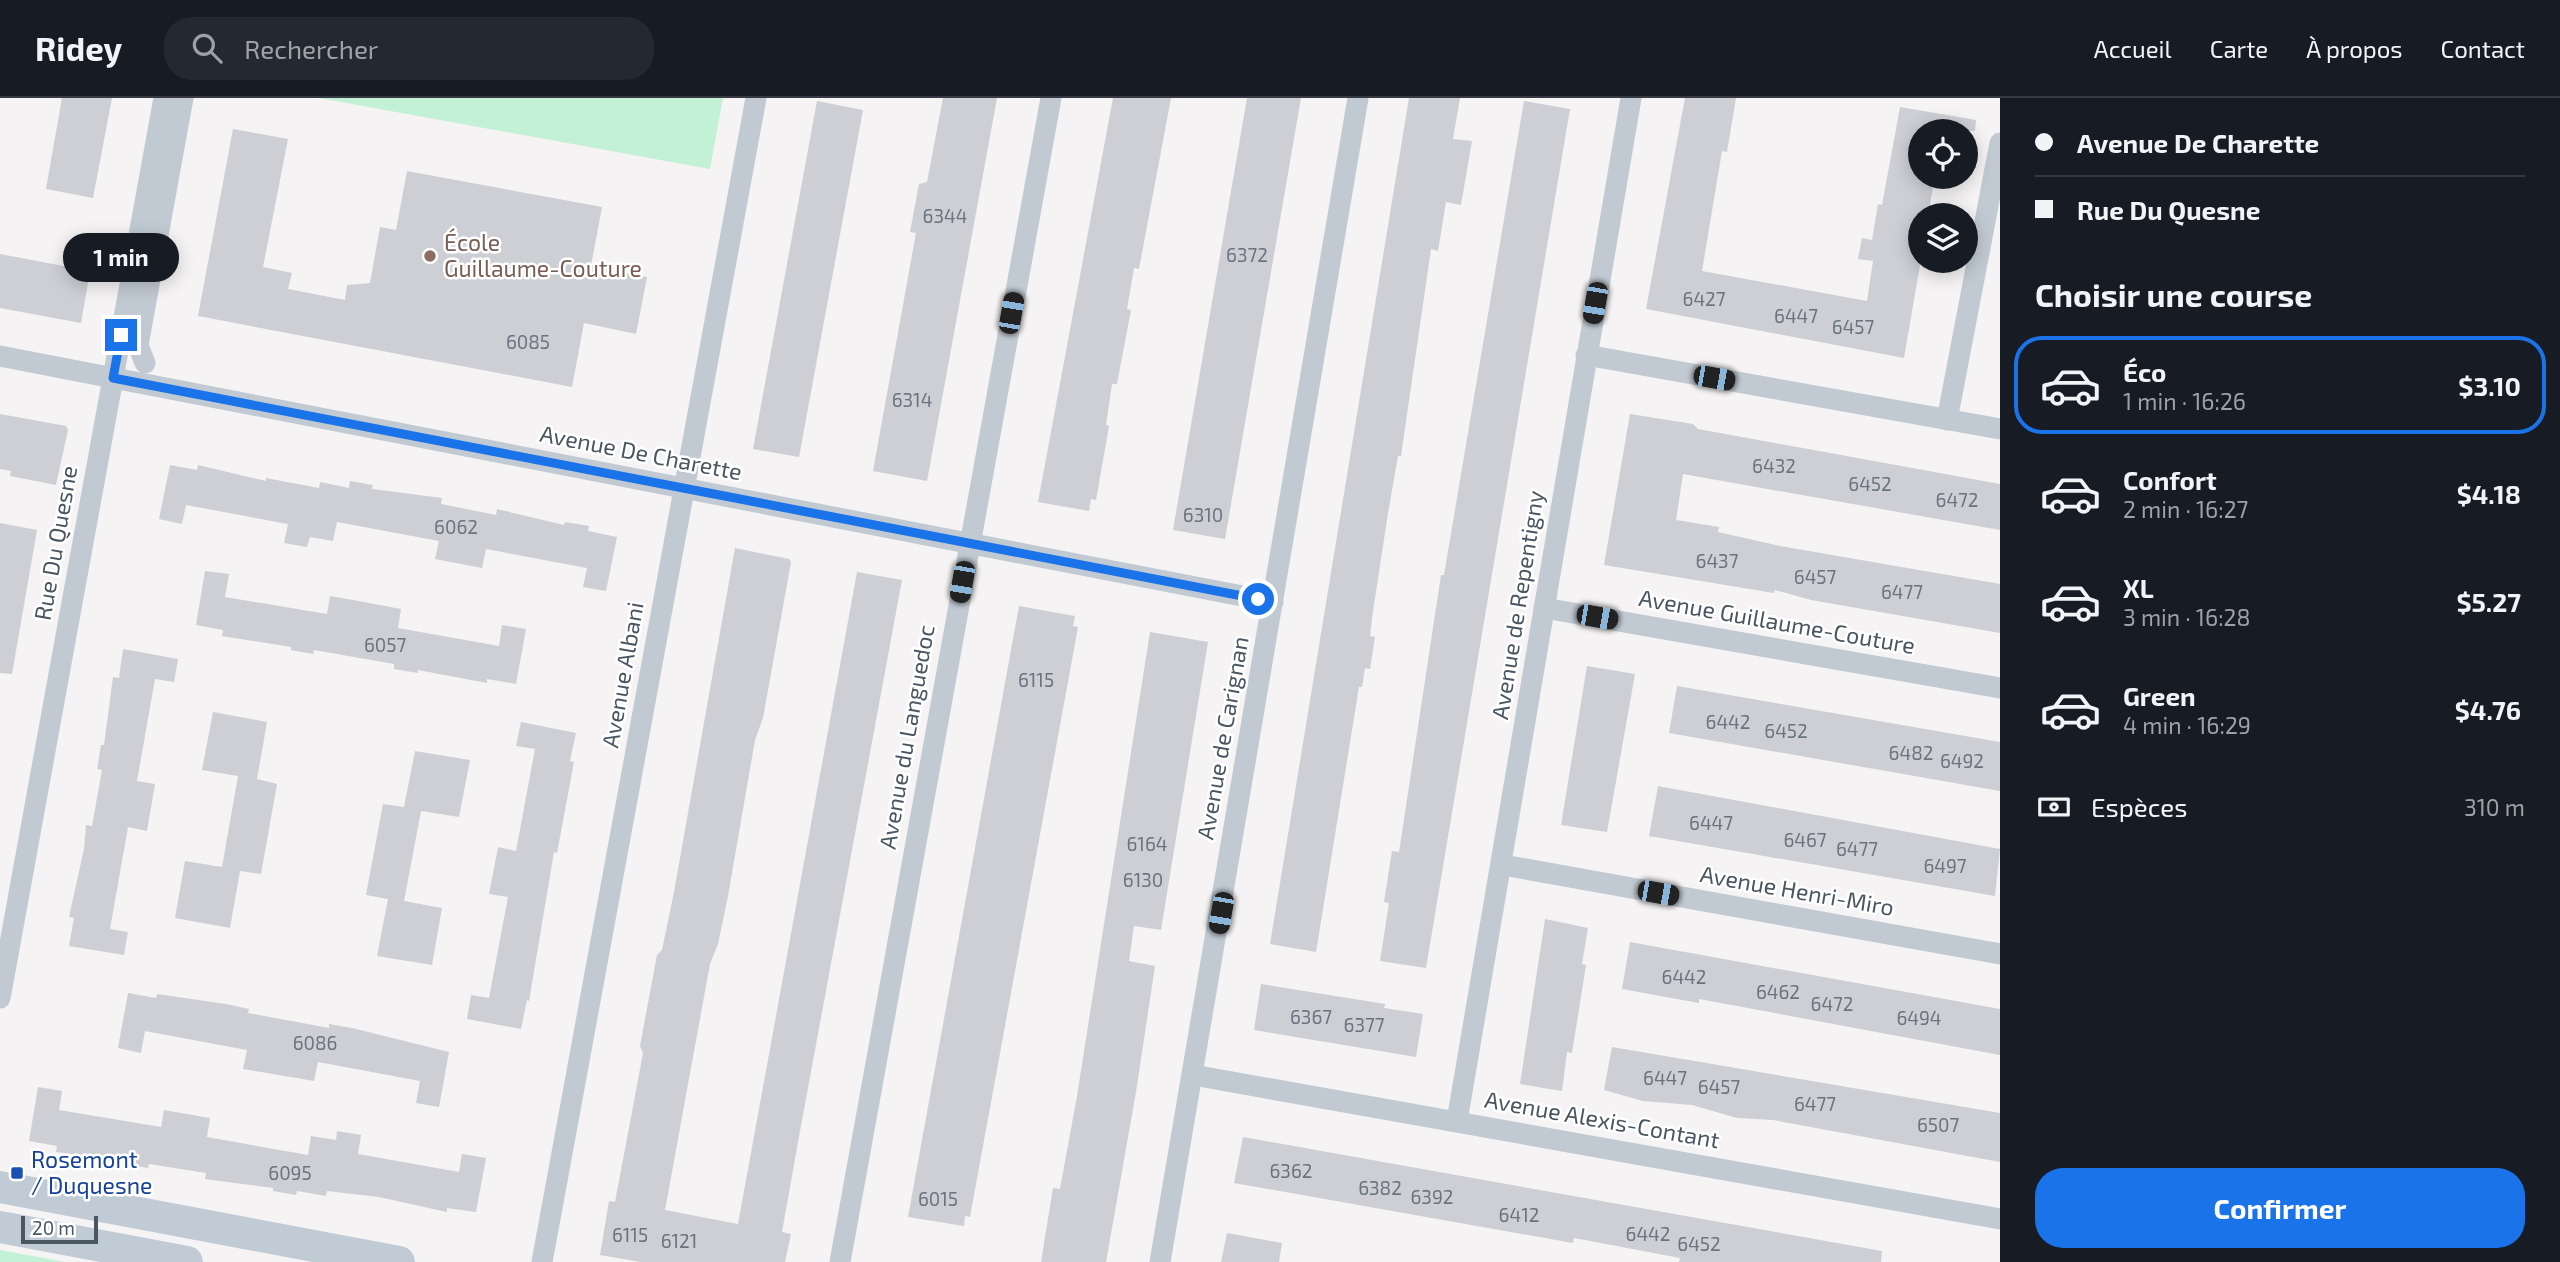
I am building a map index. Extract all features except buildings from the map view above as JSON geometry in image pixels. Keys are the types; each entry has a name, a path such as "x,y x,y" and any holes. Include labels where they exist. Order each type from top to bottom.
{"main road":[{"path":"0,1187 399,1262"},
{"path":"0,1227 187,1262"}],"street":[{"name":"Rue Du Quesne","path":"0,998 164,98"},
{"path":"145,363 138,345 183,98"},
{"name":"Avenue Albani","path":"542,1262 755,98"},
{"name":"Avenue du Languedoc","path":"840,1262 1051,98"},
{"name":"Avenue de Carignan","path":"1160,1262 1358,98"},
{"name":"Avenue de Repentigny","path":"1457,1121 1503,865 1631,98"},
{"path":"1947,420 2000,143"},
{"path":"1586,355 2000,429"},
{"name":"Avenue De Charette","path":"0,356 1273,602"},
{"name":"Avenue Guillaume-Couture","path":"1544,608 2000,688"},
{"name":"Avenue Henri-Miro","path":"1503,865 2000,954"},
{"name":"Avenue Alexis-Contant","path":"1193,1075 2000,1219"}],"green space":[{"path":"319,98 723,98 710,169"},
{"path":"0,1250 65,1262 0,1262"}],"place":[{"name":"École Guillaume-Couture","path":"430,256"},
{"name":"Rosemont / Duquesne","path":"17,1173"}],"route":[{"path":"121,335 113,378 160,389 653,481 1258,599"}]}
